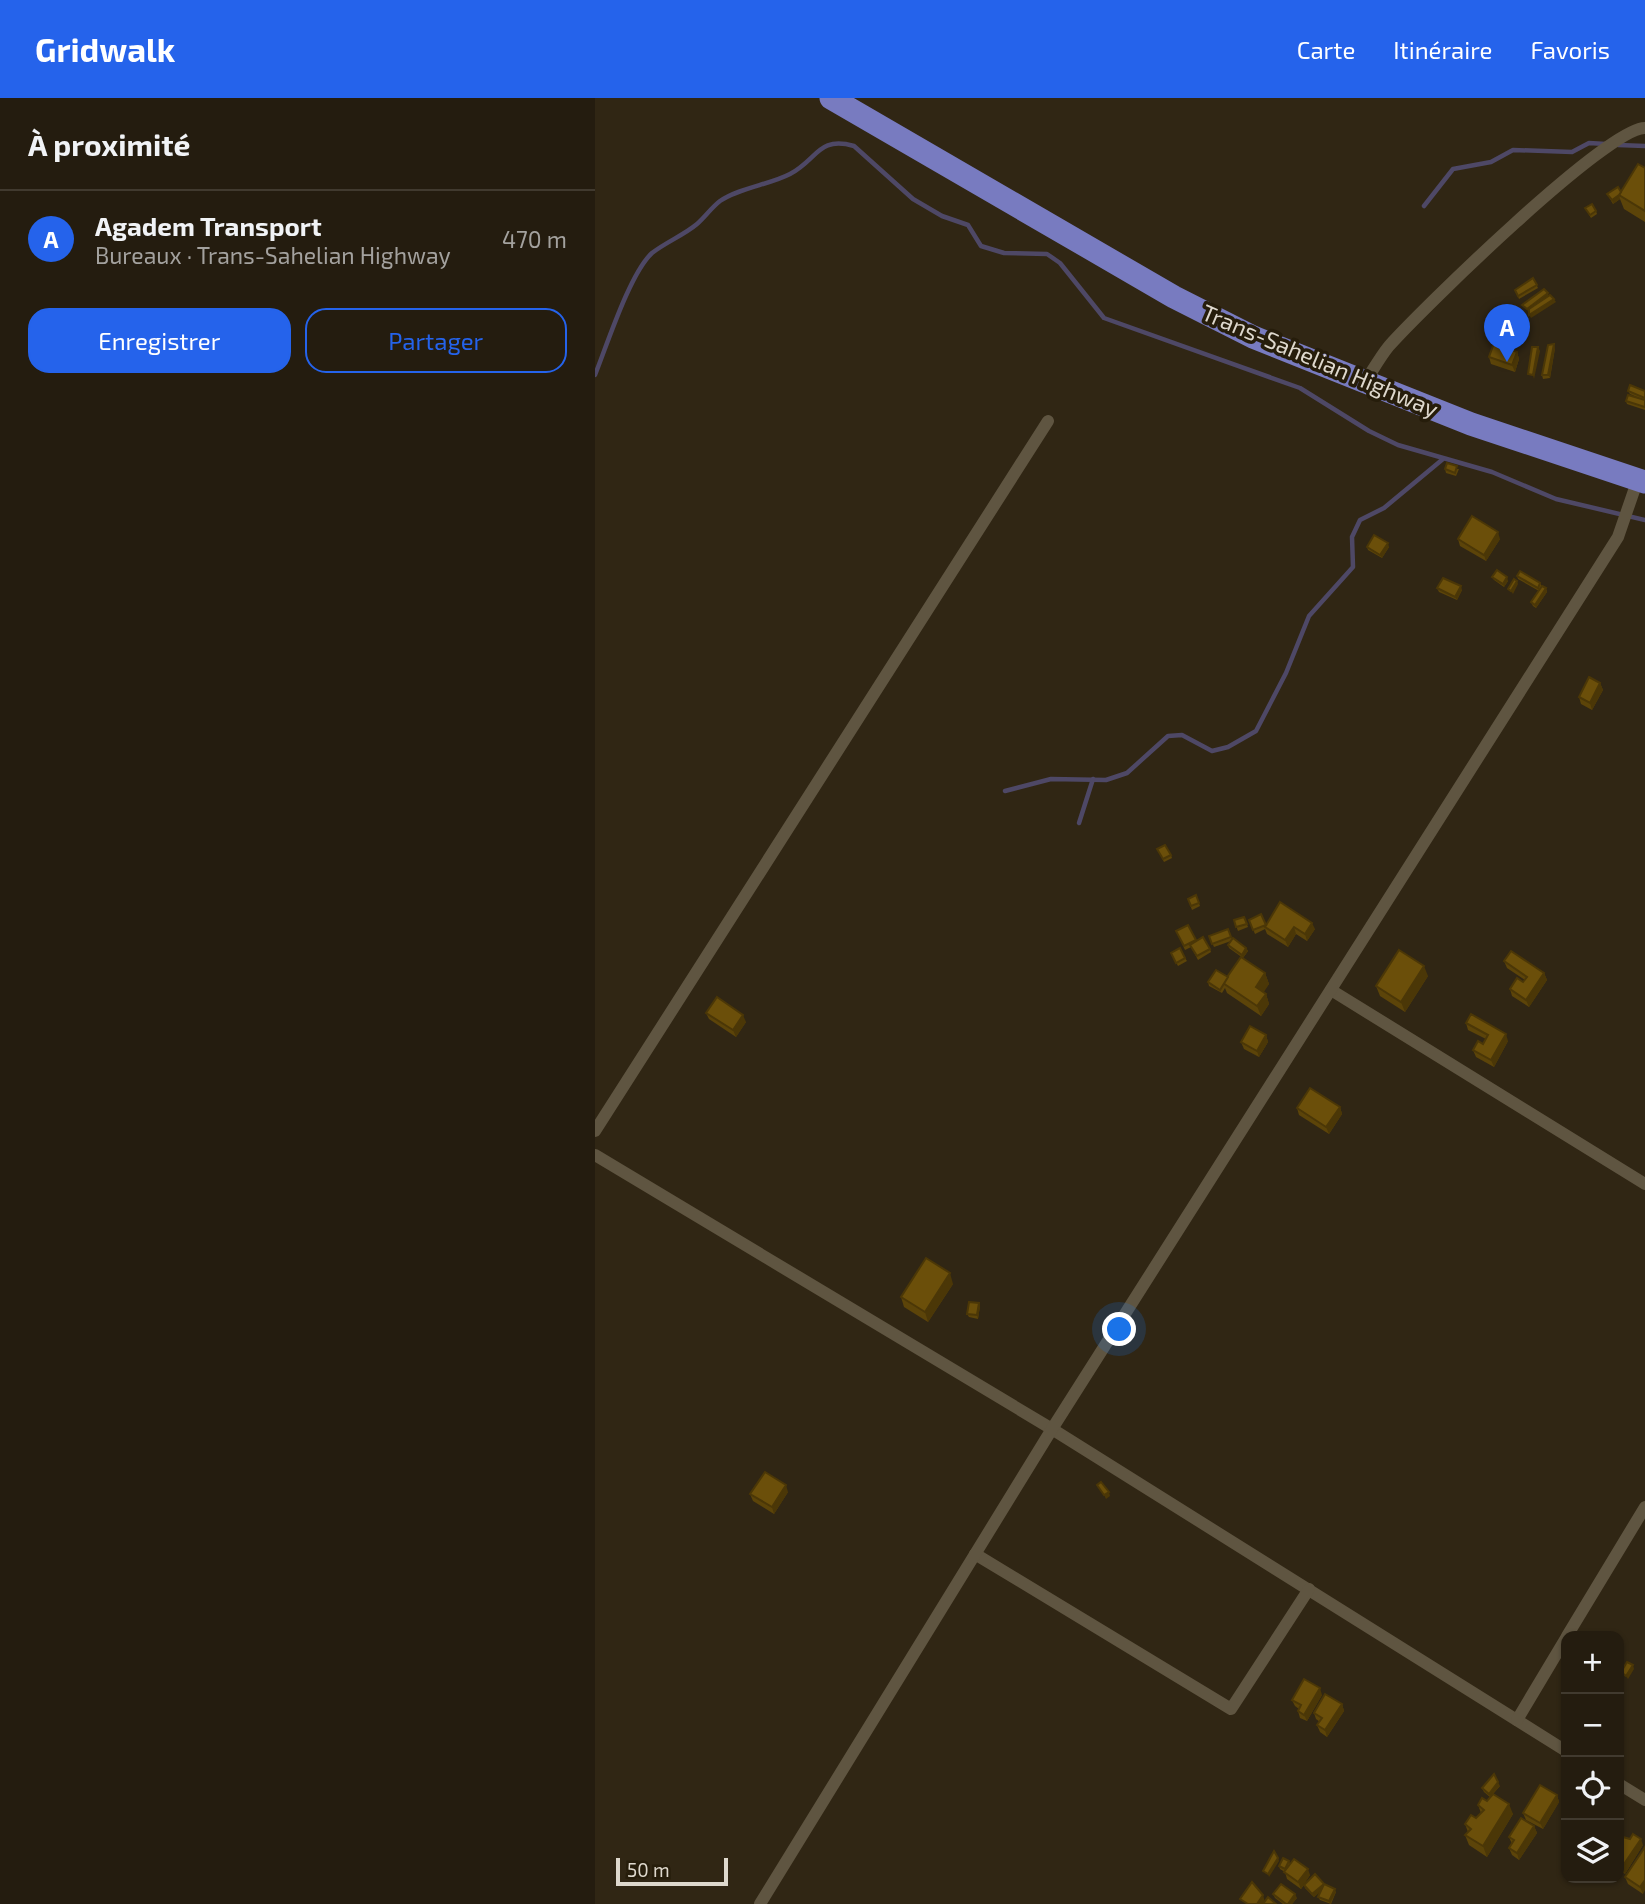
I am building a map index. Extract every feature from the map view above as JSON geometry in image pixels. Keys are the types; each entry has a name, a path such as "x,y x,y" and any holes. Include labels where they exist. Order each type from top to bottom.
{"highway":[{"name":"Trans-Sahelian Highway","path":"831,98 1209,316 1471,424 1642,481"}],"street":[{"path":"1365,382 1387,348 1492,243 1610,144 1637,128 1645,128"},
{"path":"595,1131 1048,421"},
{"path":"760,1904 1052,1429 1618,537 1642,481"},
{"path":"1331,990 1645,1184"},
{"path":"595,1155 1052,1429 1561,1748"},
{"path":"1571,1631 1645,1507"},
{"path":"975,1554 1231,1709 1308,1589"},
{"path":"1517,1720 1561,1647"},
{"path":"1624,1787 1645,1800"}],"building":[{"path":"1638,164 1645,168 1645,211 1619,195"},
{"path":"1618,187 1621,192 1612,200 1607,194"},
{"path":"1592,204 1596,211 1590,215 1585,208"},
{"path":"1533,278 1537,285 1518,296 1515,290"},
{"path":"1544,289 1548,293 1527,309 1522,305"},
{"path":"1550,295 1554,299 1529,315 1529,309"},
{"path":"1494,343 1517,352 1512,365 1489,357"},
{"path":"1554,344 1548,375 1542,375 1548,345"},
{"path":"1532,347 1538,347 1533,375 1528,374"},
{"path":"1630,385 1645,391 1645,398 1628,391"},
{"path":"1628,395 1645,400 1645,407 1626,401"},
{"path":"1447,463 1457,466 1455,473 1445,469"},
{"path":"1472,516 1498,532 1484,555 1458,539"},
{"path":"1374,535 1388,543 1380,555 1367,547"},
{"path":"1497,570 1507,577 1503,584 1492,577"},
{"path":"1520,571 1540,583 1538,588 1517,576"},
{"path":"1443,578 1461,586 1455,597 1437,588"},
{"path":"1514,579 1517,581 1511,591 1508,589"},
{"path":"1542,586 1546,588 1535,605 1531,602"},
{"path":"1589,677 1600,683 1590,703 1579,697"},
{"path":"1165,845 1171,855 1163,859 1157,849"},
{"path":"1196,895 1199,903 1191,906 1188,899"},
{"path":"1280,902 1312,923 1305,934 1294,927 1285,940 1265,927"},
{"path":"1261,914 1266,925 1253,930 1249,920"},
{"path":"1244,917 1247,924 1236,927 1234,920"},
{"path":"1188,925 1196,940 1184,946 1176,931"},
{"path":"1228,929 1231,937 1212,944 1209,936"},
{"path":"1203,937 1210,949 1197,956 1190,945"},
{"path":"1233,938 1246,948 1242,955 1228,945"},
{"path":"1180,948 1185,958 1176,963 1171,953"},
{"path":"1399,950 1424,966 1401,1002 1376,986"},
{"path":"1511,951 1544,973 1526,1000 1510,989 1517,978 1523,982 1527,977 1504,961"},
{"path":"1241,957 1265,973 1256,987 1266,994 1257,1006 1223,983"},
{"path":"1216,970 1228,977 1220,990 1208,982"},
{"path":"717,997 743,1015 733,1030 706,1013"},
{"path":"1471,1014 1506,1034 1491,1060 1473,1050 1478,1041 1483,1044 1488,1035 1466,1023"},
{"path":"1250,1026 1266,1035 1257,1051 1241,1042"},
{"path":"1310,1088 1340,1107 1326,1127 1297,1108"},
{"path":"926,1258 950,1273 925,1312 901,1297"},
{"path":"969,1302 979,1303 977,1315 967,1314"},
{"path":"765,1472 786,1485 772,1507 750,1494"},
{"path":"1101,1482 1109,1492 1104,1495 1097,1485"},
{"path":"1627,1662 1633,1665 1626,1676 1624,1674"},
{"path":"1304,1679 1320,1688 1304,1715 1298,1711 1301,1705 1292,1700"},
{"path":"1325,1694 1342,1704 1325,1730 1317,1725 1322,1718 1314,1713"},
{"path":"1494,1774 1498,1782 1489,1794 1482,1788"},
{"path":"1540,1785 1557,1795 1540,1823 1523,1813"},
{"path":"1493,1794 1509,1804 1483,1846 1465,1835 1471,1829 1465,1824 1471,1815 1476,1818 1484,1810 1478,1805 1482,1798 1487,1801"},
{"path":"1521,1818 1534,1826 1517,1853 1509,1848 1514,1840 1509,1837"},
{"path":"1633,1834 1641,1839 1624,1864 1624,1837 1630,1839"},
{"path":"1645,1847 1645,1880 1640,1887 1625,1877"},
{"path":"1274,1851 1278,1858 1268,1874 1263,1871"},
{"path":"1283,1858 1289,1861 1285,1869 1279,1866"},
{"path":"1294,1859 1308,1869 1298,1882 1284,1872"},
{"path":"1315,1874 1324,1884 1312,1894 1304,1885"},
{"path":"1252,1882 1263,1895 1257,1904 1248,1904 1240,1899"},
{"path":"1281,1884 1295,1894 1288,1904 1273,1894"},
{"path":"1324,1884 1335,1889 1329,1901 1318,1897"},
{"path":"1268,1897 1276,1904 1263,1904"}],"waterway":[{"path":"1424,206 1453,169 1491,162 1513,150 1572,152 1589,143 1606,144"},
{"path":"595,375 627,292 652,253 692,228 728,196 790,174 825,147 842,144 854,146 913,199 942,216 968,225 981,246 1004,253 1047,254 1060,263 1104,318 1300,388 1369,431 1398,445 1492,472 1556,499 1645,520"},
{"path":"1618,145 1645,146"},
{"path":"1005,791 1051,779 1106,780 1127,773 1168,736 1182,735 1212,751 1228,747 1256,731 1286,673 1309,616 1353,567 1352,537 1360,520 1384,508 1443,459"},
{"path":"1079,823 1093,779"}],"place":[{"name":"Agadem Transport","path":"1507,362"}]}
